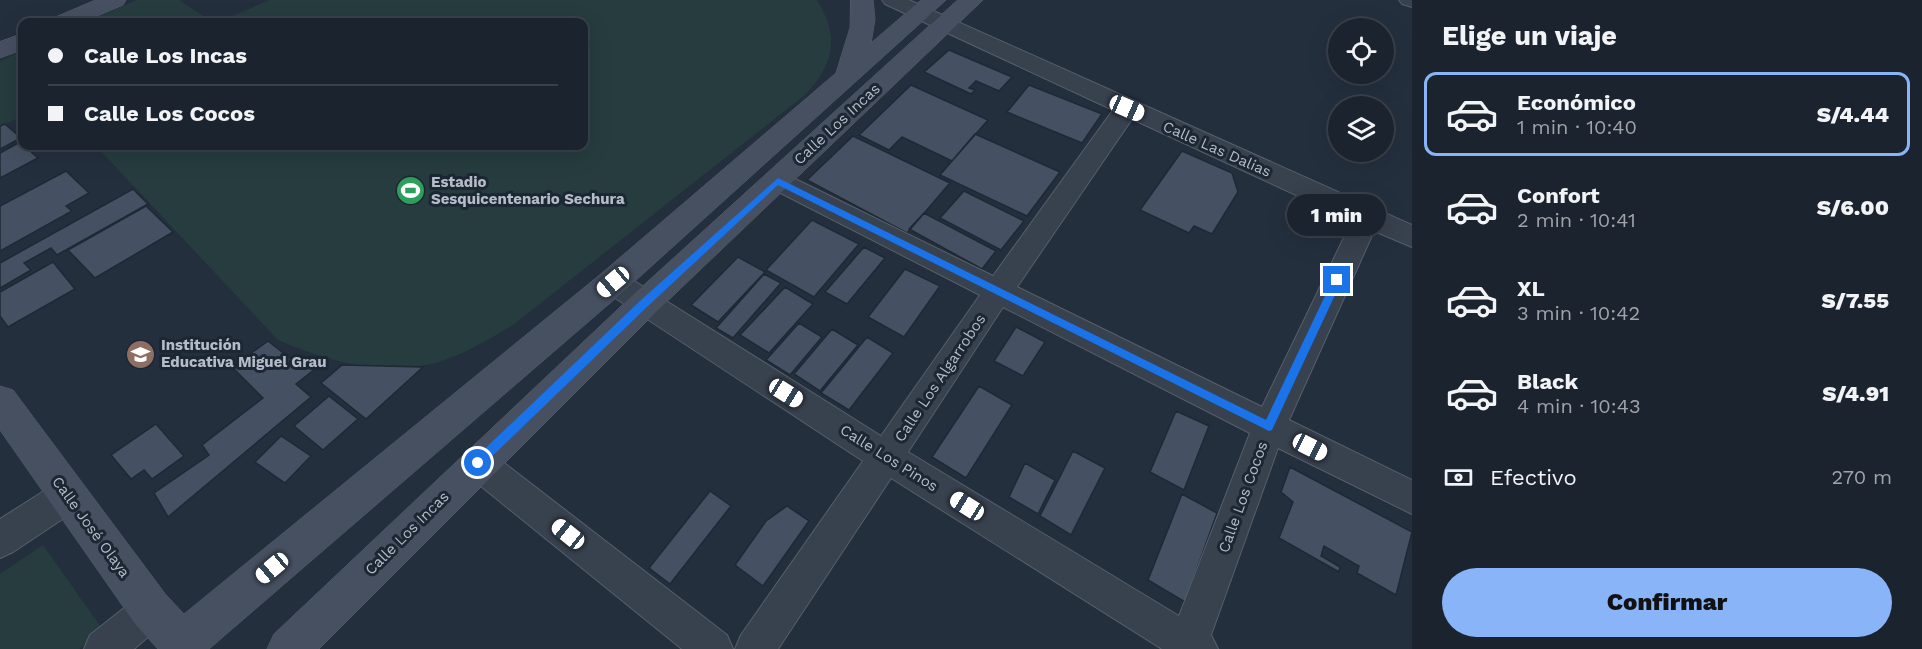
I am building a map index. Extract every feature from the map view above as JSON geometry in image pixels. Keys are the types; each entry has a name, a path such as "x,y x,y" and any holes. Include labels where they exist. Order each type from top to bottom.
{"street":[{"path":"73,18 115,0"},
{"path":"847,75 862,34 865,17 862,0"},
{"name":"Calle Los Incas","path":"289,649 645,303 778,181 923,9 972,0"},
{"path":"184,646 613,282 923,9"},
{"name":"Calle Las Dalias","path":"923,9 1127,108 1412,237"},
{"path":"0,51 18,43"},
{"name":"Calle Los Algarrobos","path":"755,649 999,290 1127,108"},
{"path":"778,181 1412,498"},
{"name":"Calle Los Cocos","path":"1191,647 1269,427 1367,217"},
{"name":"Calle Los Pinos","path":"613,282 886,457 1191,647"},
{"name":"Calle José Olaya","path":"0,401 151,610 184,646"},
{"path":"478,463 713,649"},
{"path":"0,540 67,496"},
{"path":"104,649 151,610"}],"green space":[{"path":"137,0 179,0 206,18 95,18"},
{"name":"Estadio Sesquicentenario Sechura","path":"270,0 817,0 829,26 831,38 828,61 815,84 805,95 513,325 485,342 445,360 415,367 395,368 355,365 278,340 100,150 588,150 588,18 227,18"},
{"path":"18,53 18,118 0,127 0,61"},
{"path":"43,545 103,630 79,649 0,649 0,574"}],"building":[{"path":"949,50 1012,77 999,91 976,81 969,88 975,90 971,94 924,72"},
{"path":"911,85 988,120 952,161 902,137 889,150 859,135"},
{"path":"1029,85 1102,114 1082,143 1007,112"},
{"path":"5,124 18,135 18,140 0,149 0,126"},
{"path":"975,134 1060,172 1027,216 940,175"},
{"path":"853,136 950,183 907,233 807,180"},
{"path":"18,143 18,150 29,150 38,158 0,178 0,153"},
{"path":"1182,151 1232,173 1238,192 1212,234 1194,226 1189,233 1140,210"},
{"path":"66,171 89,193 66,206 72,211 0,251 0,206"},
{"path":"133,189 148,204 57,255 51,248 24,263 31,270 0,288 0,263"},
{"path":"964,191 1024,221 1001,250 940,218"},
{"path":"146,206 173,232 95,278 68,250"},
{"path":"924,213 996,251 982,269 909,229"},
{"path":"812,220 859,244 814,297 766,270"},
{"path":"864,247 885,258 847,304 825,292"},
{"path":"738,257 765,272 718,322 691,305"},
{"path":"53,262 75,289 8,327 0,316 0,292"},
{"path":"905,269 940,286 904,337 868,317"},
{"path":"764,274 781,283 733,338 716,328"},
{"path":"785,287 813,304 769,353 740,335"},
{"path":"799,323 822,337 790,375 766,360"},
{"path":"1016,327 1045,342 1023,376 994,361"},
{"path":"832,329 858,345 820,391 794,374"},
{"path":"867,337 893,353 849,410 821,393"},
{"path":"268,341 291,359 320,365 296,384 311,397 168,517 154,493 209,455 202,445 263,398 232,367"},
{"path":"342,365 423,367 366,419 321,383"},
{"path":"979,386 1012,405 966,478 932,457"},
{"path":"329,396 358,419 323,450 294,426"},
{"path":"1176,411 1209,426 1184,490 1150,472"},
{"path":"156,424 184,456 152,479 144,470 131,479 111,455"},
{"path":"281,436 311,456 285,483 255,462"},
{"path":"1073,451 1105,468 1071,535 1040,516"},
{"path":"1025,463 1055,480 1038,514 1009,497"},
{"path":"1290,467 1412,532 1396,595 1357,573 1359,566 1324,546 1321,556 1340,567 1339,572 1279,538 1293,502 1281,492"},
{"path":"710,491 731,506 670,584 649,568"},
{"path":"1182,494 1217,513 1185,602 1148,580"},
{"path":"787,506 809,521 763,586 735,565 766,521"}],"place":[{"name":"Estadio Sesquicentenario Sechura","path":"410,191"},
{"name":"Institución Educativa Miguel Grau","path":"140,354"}],"route":[{"path":"478,463 645,303 778,181 1269,427 1337,280"}]}
